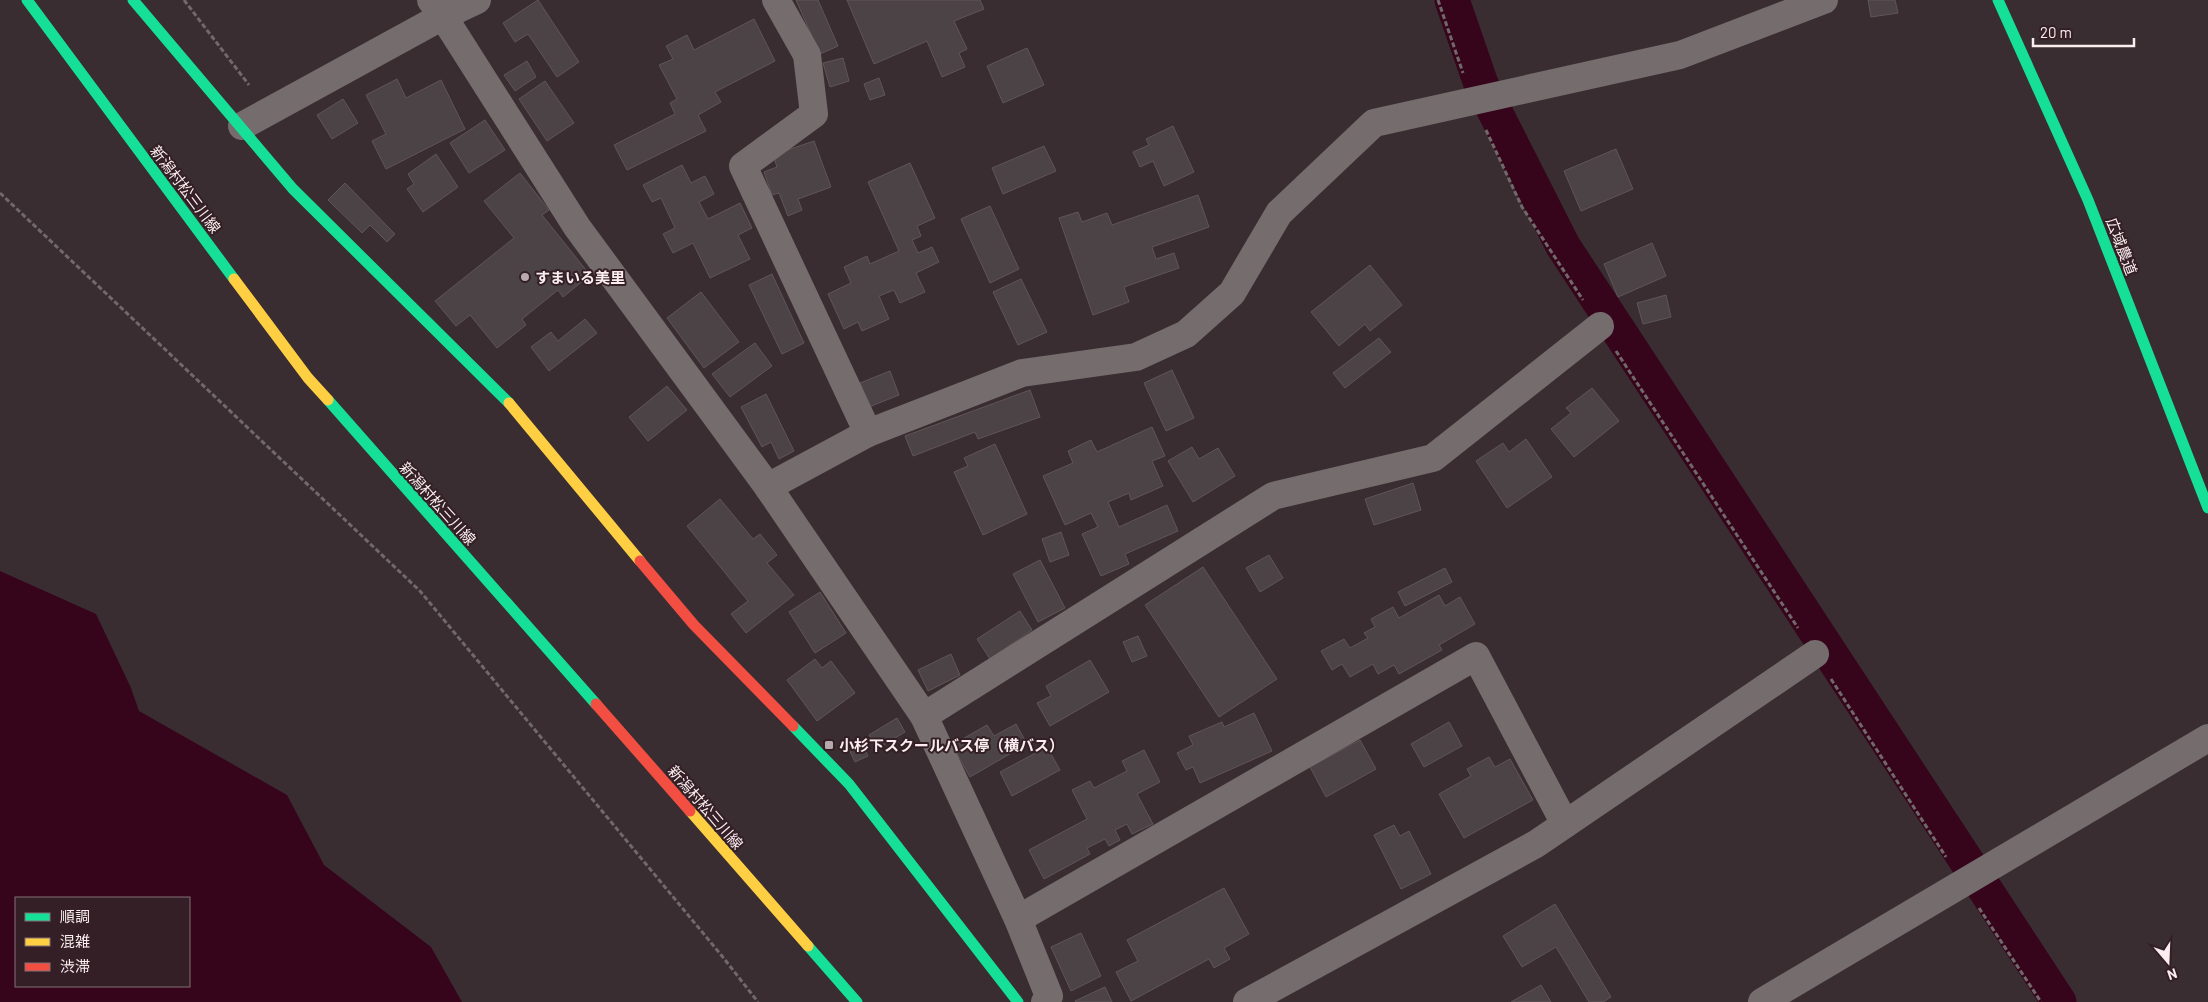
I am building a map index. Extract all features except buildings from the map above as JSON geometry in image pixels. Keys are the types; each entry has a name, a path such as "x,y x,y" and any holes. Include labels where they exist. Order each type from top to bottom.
{"street":[{"name":"新潟村松三川線","path":"27,0 308,378 622,732 857,1002"},
{"path":"133,0 294,189 502,395 694,625 849,784 1018,1002"},
{"path":"242,126 270,112 437,8 477,0"},
{"path":"776,0 807,55 814,114 743,166 868,434"},
{"path":"768,487 868,434 1022,373 1136,357 1186,334 1232,293 1279,213 1374,123 1680,55 1824,0"},
{"name":"広域農道","path":"1998,0 2088,200 2208,508"},
{"path":"437,8 577,227 768,487 924,716 1018,919 1050,996 1045,1002"},
{"path":"924,716 1273,496 1432,458 1600,326"},
{"path":"1247,1002 1536,844 1815,654"},
{"path":"1018,919 1476,656 1565,824"},
{"path":"1762,1002 2208,738"}],"path":[{"path":"184,0 270,112"},
{"path":"1438,0 1472,100 1522,207 2041,1002"},
{"path":"0,193 420,591 716,948 758,1002"}],"shaded area":[{"path":"0,571 96,614 131,688 139,711 287,795 324,865 431,947 462,1002 0,1002"}],"waterway":[{"path":"1452,0 1481,84 1563,246 2059,1002"}],"traffic: fast":[{"path":"27,0 234,279"},
{"path":"133,0 293,189 509,403"},
{"path":"1998,0 2088,200 2208,508"},
{"path":"328,400 596,704"},
{"path":"793,726 849,784 1018,1002"},
{"path":"808,946 857,1002"}],"traffic: slow":[{"path":"234,279 308,378 328,400"},
{"path":"509,403 640,561"},
{"path":"690,811 808,946"}],"traffic: jam":[{"path":"640,561 694,625 793,726"},
{"path":"596,704 690,811"}],"place":[{"name":"すまいる美里","path":"525,277"},
{"name":"小杉下スクールバス停（横バス）","path":"829,745"}]}
